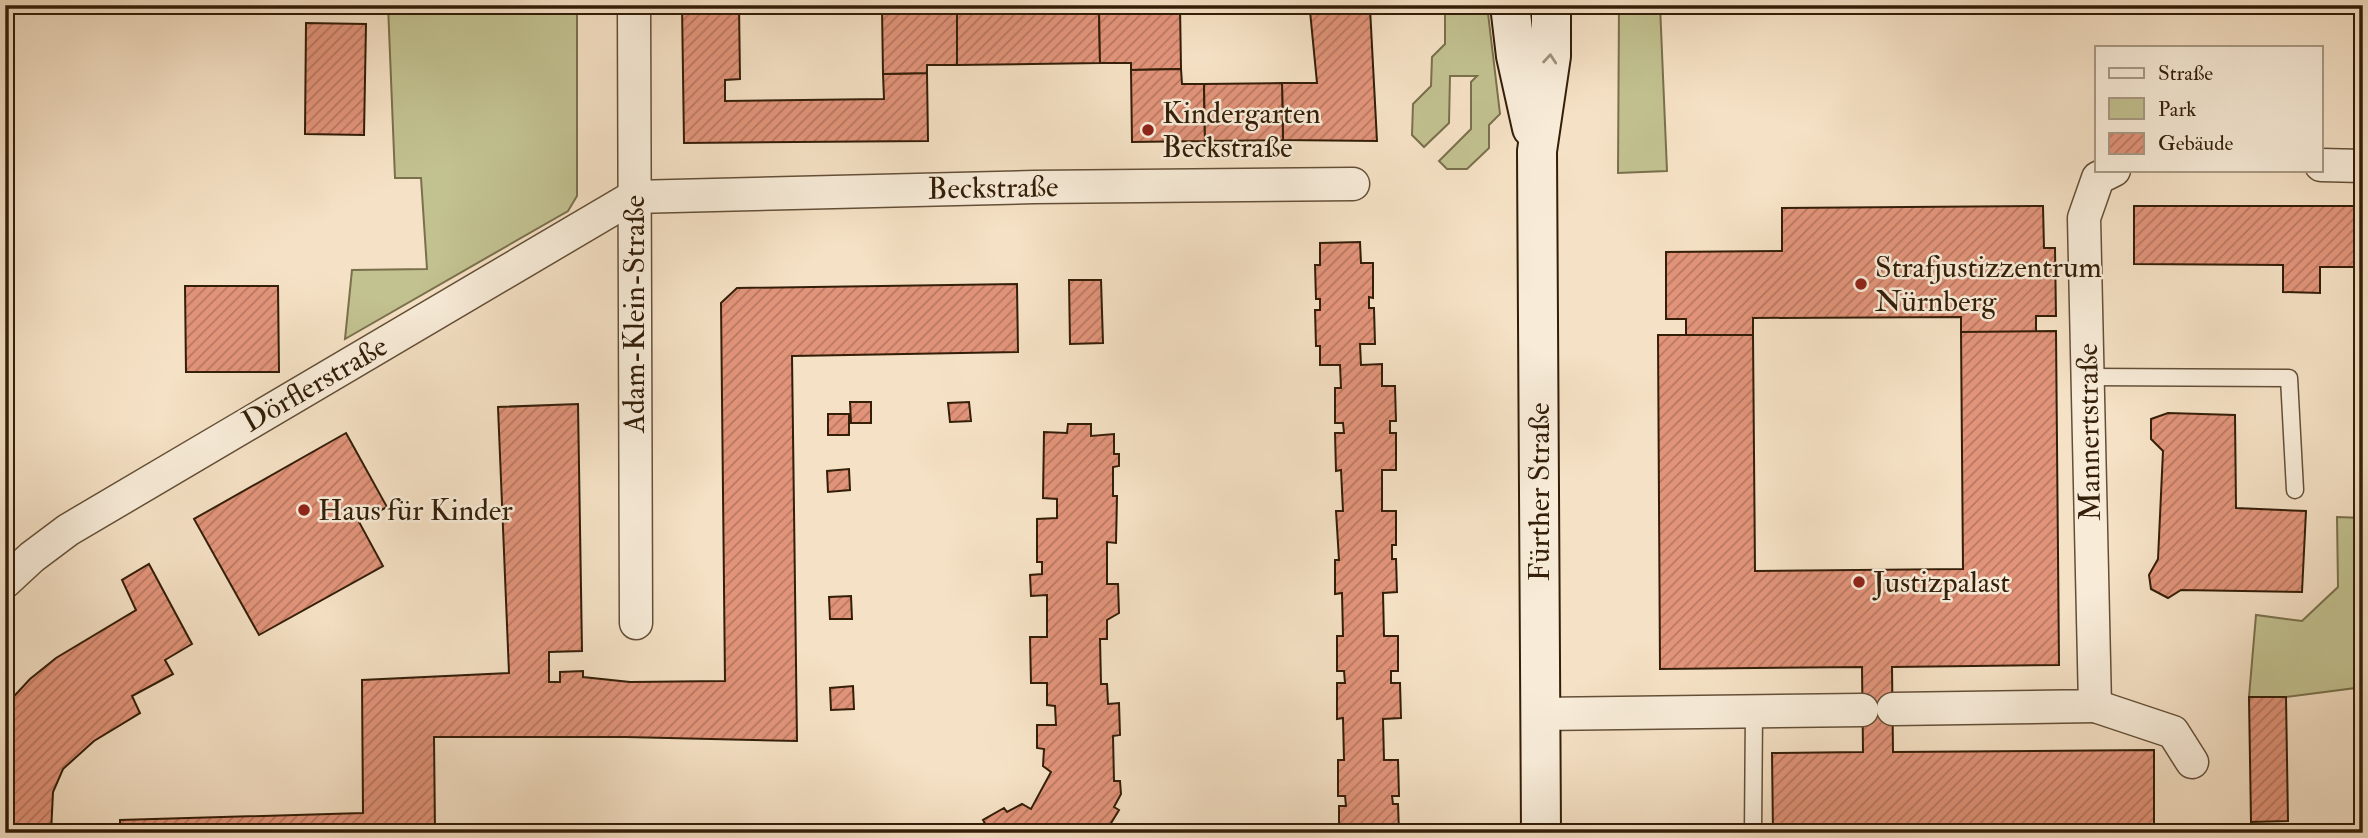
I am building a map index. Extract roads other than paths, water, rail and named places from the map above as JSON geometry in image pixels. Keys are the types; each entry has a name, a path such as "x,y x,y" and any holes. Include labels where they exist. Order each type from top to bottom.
{"main road":[{"name":"Fürther Straße","path":"1510,5 1516,56 1537,150"},
{"name":"Fürther Straße","path":"1541,833 1537,150 1551,56 1551,5"}],"street":[{"name":"Adam-Klein-Straße","path":"634,5 636,623"},
{"path":"2322,165 2363,166"},
{"name":"Mannertstraße","path":"2095,706 2084,218 2098,178 2110,172"},
{"name":"Beckstraße","path":"633,197 1034,187 1353,184"},
{"name":"Dörflerstraße","path":"5,582 68,530 633,197"},
{"path":"1893,709 2095,706 2173,732 2192,762"},
{"path":"1540,715 1862,710"}],"lane":[{"path":"2088,377 2290,378 2295,490"},
{"path":"1753,833 1754,711"}],"place":[{"name":"Kindergarten Beckstraße","path":"1148,130"},
{"name":"Strafjustizzentrum Nürnberg","path":"1861,284"},
{"name":"Haus für Kinder","path":"304,510"},
{"name":"Justizpalast","path":"1859,582"}]}
